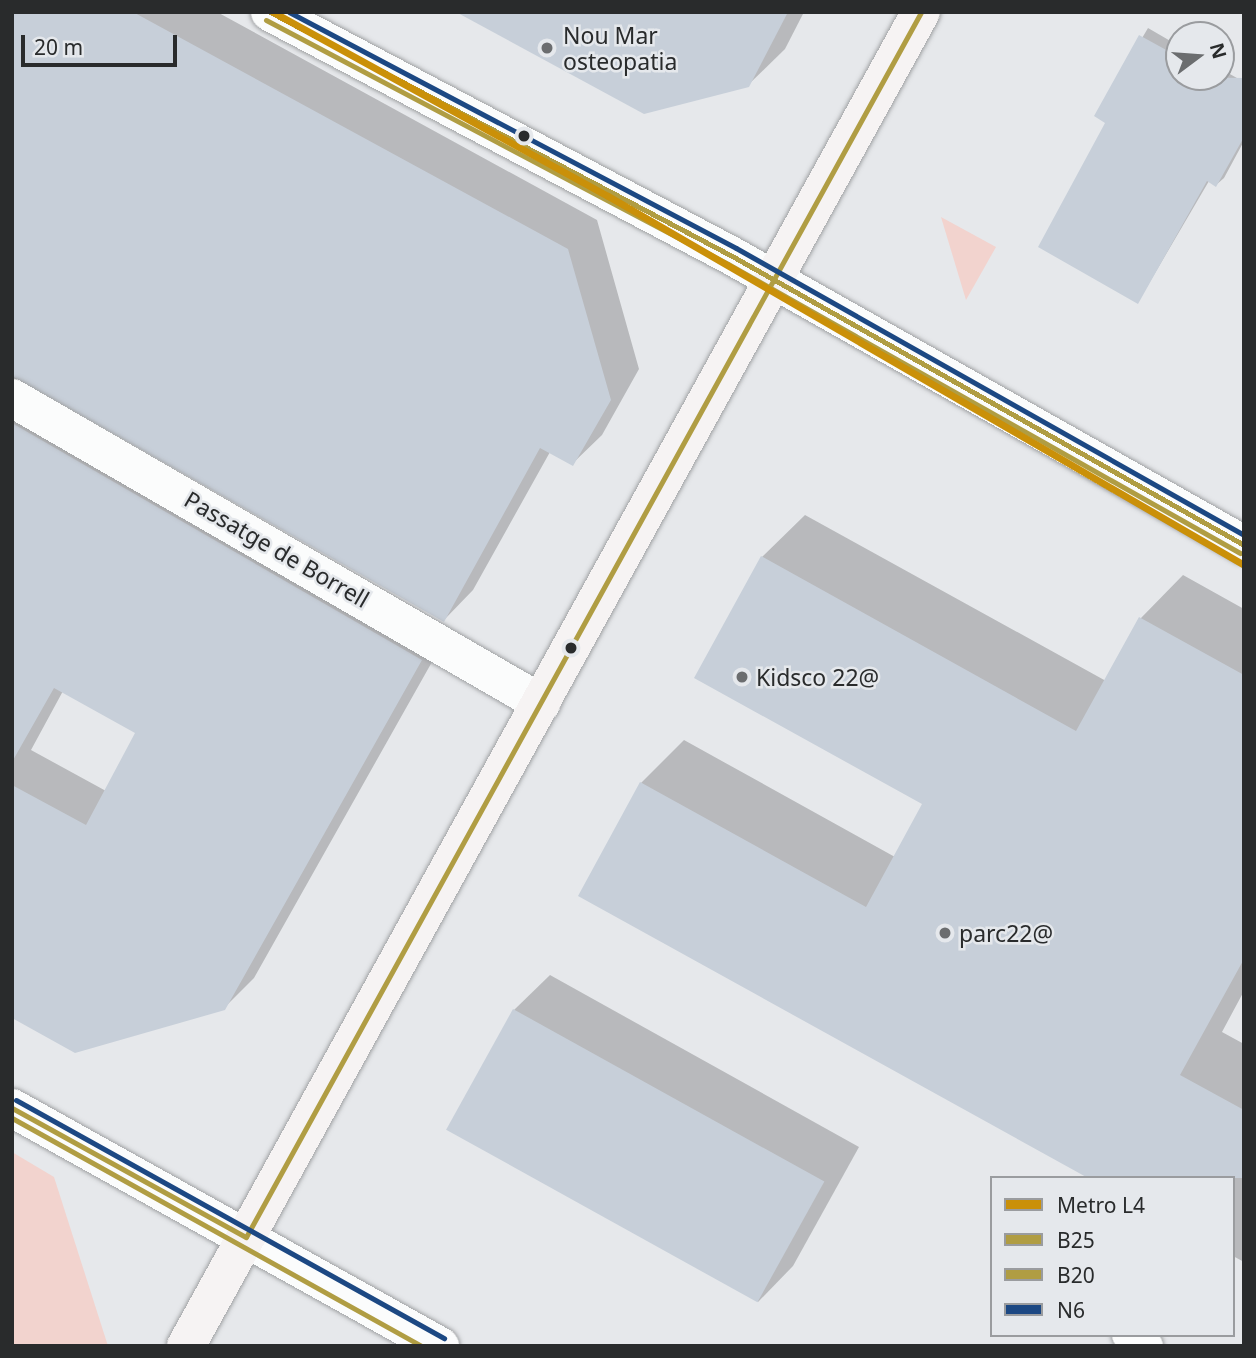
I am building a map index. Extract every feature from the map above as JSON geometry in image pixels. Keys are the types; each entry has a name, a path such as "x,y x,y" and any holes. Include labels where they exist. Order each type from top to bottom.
{"main road":[{"path":"186,1346 921,12"}],"street":[{"path":"293,18 1244,545"},
{"name":"Passatge de Borrell","path":"12,398 541,703"},
{"path":"12,1108 440,1346"}],"lane":[{"path":"1131,1337 1147,1346"}],"shaded area":[{"path":"941,217 996,247 966,300"},
{"path":"12,1152 54,1177 108,1346 12,1346"}],"building":[{"path":"12,12 133,12 568,249 611,400 573,466 540,448 444,622 12,376"},
{"path":"456,12 788,12 749,87 644,114"},
{"path":"1139,35 1165,49 1165,91 1235,91 1235,78 1244,78 1244,137 1216,187 1207,181 1138,304 1038,247 1105,123 1094,116"},
{"path":"12,423 422,660 225,1010 75,1053 12,1018 12,785 86,825 135,733 54,688 12,762"},
{"name":"parc22@","path":"761,556 1076,731 1139,617 1244,675 1244,959 1180,1075 1244,1110 1244,1178 1084,1176 578,896 640,782 866,907 922,804 694,678"},
{"path":"513,1009 824,1182 757,1302 446,1130"}],"metro line":[{"name":"L4","path":"273,12 608,196 1244,565"}],"transit line":[{"name":"B25","path":"270,12 732,256 1244,545"},
{"name":"N6","path":"289,12 736,248 1244,535"},
{"name":"B25","path":"12,1108 246,1237 921,12"},
{"name":"B20","path":"266,20 728,264 1240,553"},
{"name":"N6","path":"16,1100 444,1338"},
{"name":"B20","path":"12,1118 422,1346"}],"place":[{"name":"Nou Mar osteopatia","path":"547,48"},
{"name":"Kidsco 22@","path":"742,677"},
{"name":"parc22@","path":"945,933"}]}
